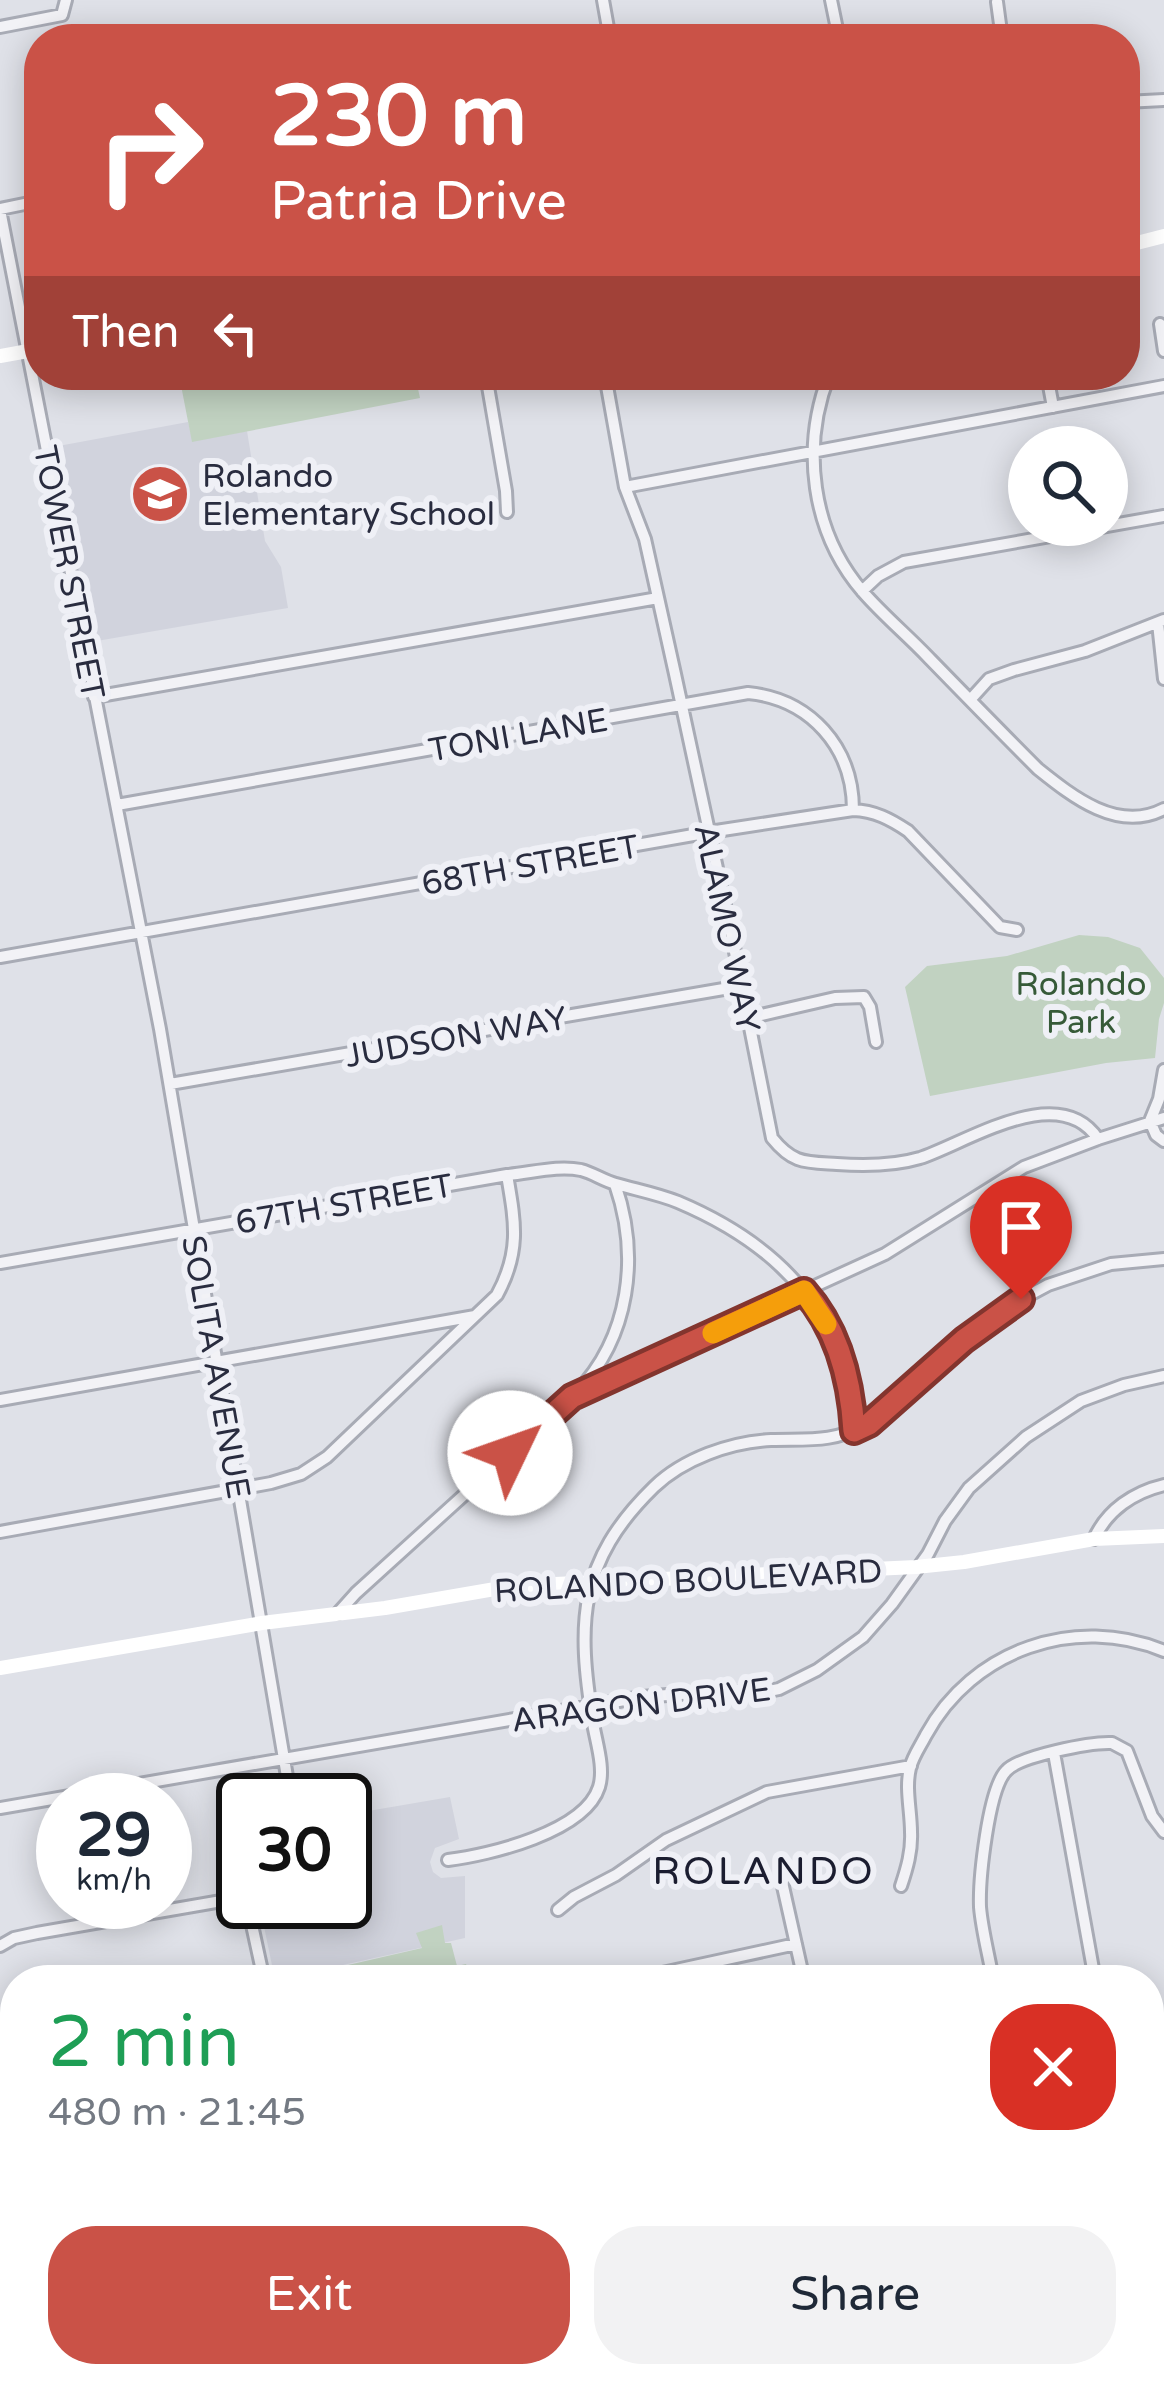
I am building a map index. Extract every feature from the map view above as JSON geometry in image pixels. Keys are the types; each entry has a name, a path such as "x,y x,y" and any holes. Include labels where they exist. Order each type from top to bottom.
{"street":[{"path":"0,27 62,15 65,4"},
{"name":"TOWER STREET","path":"0,209 24,312"},
{"path":"1160,324 1164,351"},
{"path":"625,487 1164,386"},
{"name":"TOWER STREET","path":"40,390 94,698 142,934"},
{"path":"489,390 507,512"},
{"name":"ALAMO WAY","path":"608,390 625,487 645,539 682,705 772,1138 799,1162 885,1165 921,1157 1000,1122 1034,1116 1074,1118 1090,1126 1098,1138"},
{"path":"824,390 811,454 824,520 862,591 1038,769 1086,804 1126,817 1164,809"},
{"path":"1050,390 1053,407"},
{"path":"862,591 904,562 1164,516"},
{"path":"94,698 658,598"},
{"path":"970,700 989,680 1161,622 1164,679"},
{"name":"TONI LANE","path":"117,805 748,693 796,706 825,730 849,773 853,810"},
{"name":"68TH STREET","path":"0,958 853,810 890,818 908,831 1000,928 1017,930"},
{"name":"SOLITA AVENUE","path":"142,934 287,1773"},
{"name":"JUDSON WAY","path":"170,1084 741,986"},
{"path":"748,1018 835,998 864,997 876,1042"},
{"path":"1164,1070 1150,1121 1164,1142"},
{"path":"572,1397 885,1254 1024,1167 1164,1118"},
{"name":"67TH STREET","path":"0,1263 507,1175 583,1170 714,1219 764,1253 804,1291 840,1354 854,1431"},
{"path":"0,1532 238,1490 301,1474 327,1457 497,1295 510,1270 517,1229 507,1175"},
{"path":"336,1616 591,1375 609,1346 625,1297 629,1246 615,1184"},
{"path":"448,1860 510,1848 561,1824 588,1806 597,1792 601,1777 582,1646 584,1612 590,1583 610,1540 655,1486 711,1453 742,1444 814,1442 854,1431 869,1424 1007,1307 1048,1285 1111,1264 1164,1259"},
{"path":"0,1400 478,1316"},
{"name":"ARAGON DRIVE","path":"0,1808 642,1696 779,1689 817,1670 862,1637 928,1554 969,1488 1026,1436 1081,1401 1164,1376"},
{"path":"1094,1539 1112,1512 1127,1500 1164,1485"},
{"name":"ROLANDO BOULEVARD","path":"0,1669 512,1586 916,1567 1094,1539 1164,1536"},
{"path":"902,1886 910,1853 911,1766 931,1726 973,1678 1013,1652 1044,1641 1093,1635 1164,1651"},
{"path":"991,1965 980,1894 993,1797 1004,1773 1015,1763 1112,1742 1127,1751 1152,1816 1164,1832"},
{"path":"1054,1753 1092,1965"},
{"path":"558,1910 665,1840 767,1792 911,1766"},
{"path":"788,1870 782,1882 801,1965"},
{"path":"0,1946 37,1933 216,1902"},
{"path":"252,1929 260,1965"},
{"path":"699,1965 796,1944"}],"shaded area":[{"name":"Rolando Elementary School","path":"188,422 193,441 247,431 265,541 281,567 288,608 91,642 53,447"},
{"path":"450,1797 459,1839 435,1848 430,1862 441,1878 465,1876 465,1938 343,1965 272,1965 265,1929 372,1929 372,1810"}],"green space":[{"path":"182,390 418,390 420,398 192,442"},
{"name":"Rolando Park","path":"1079,935 1108,937 1140,948 1164,978 1155,1058 930,1096 905,987 927,966 1007,956"},
{"path":"442,1925 457,1965 348,1965 422,1948 416,1933"}],"slow traffic":[{"path":"713,1333 804,1291 826,1324"}],"place":[{"name":"Rolando Elementary School","path":"160,494"}],"district":[{"name":"ROLANDO","path":"764,1870"}],"route":[{"path":"510,1453 572,1397 804,1291 840,1354 854,1431 869,1424 964,1340 1021,1299"}]}
